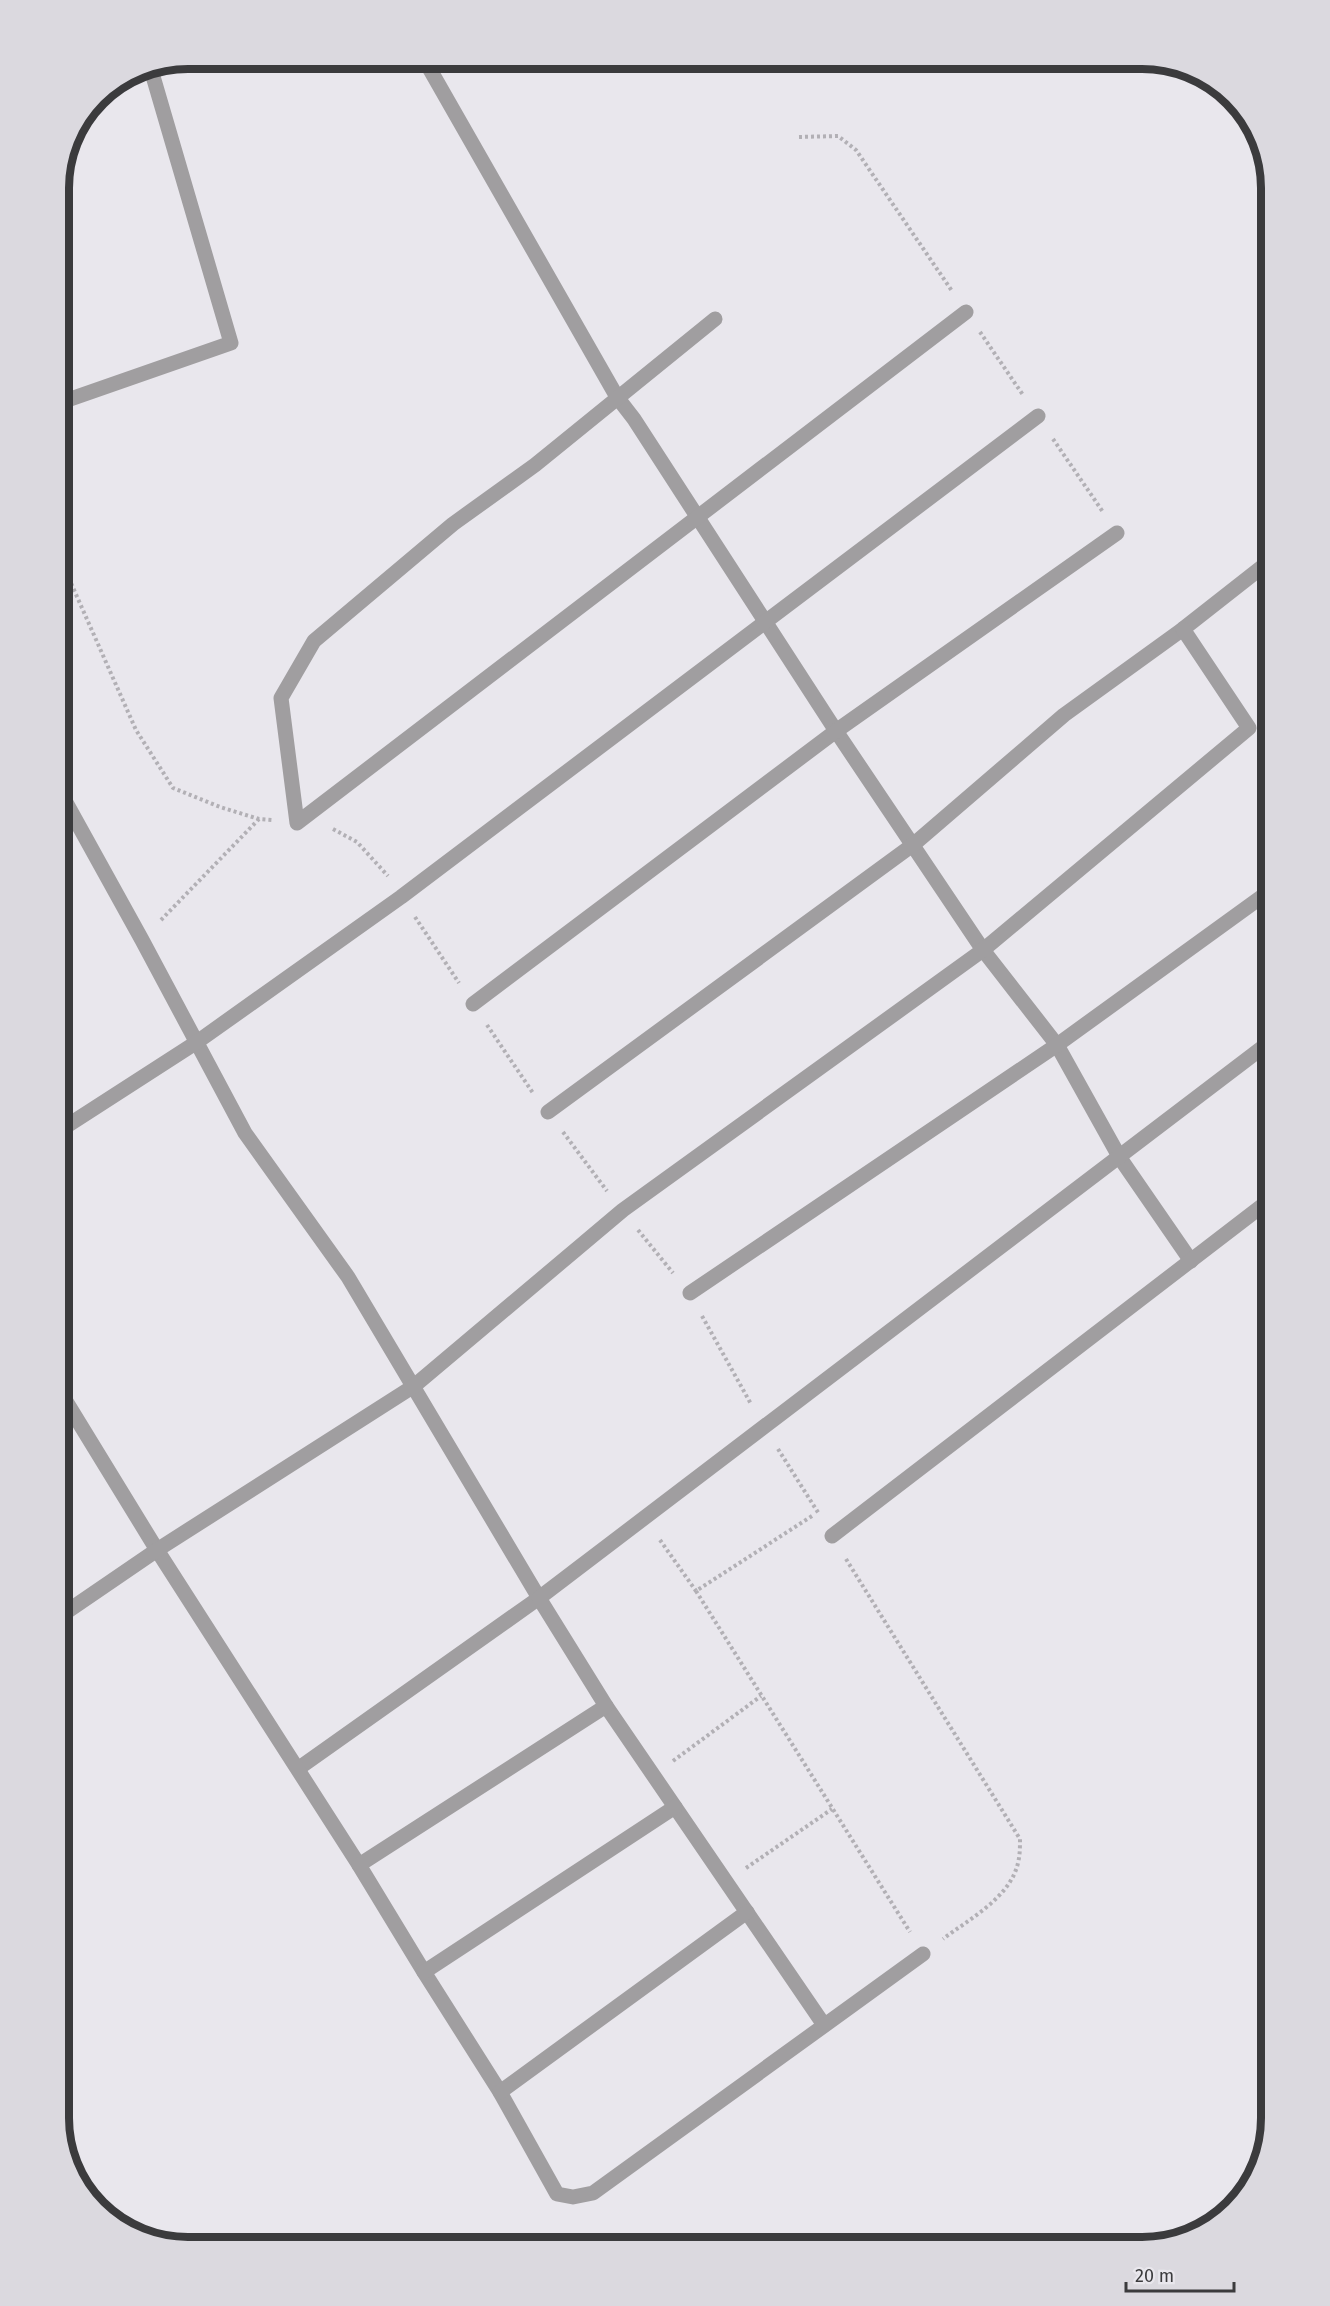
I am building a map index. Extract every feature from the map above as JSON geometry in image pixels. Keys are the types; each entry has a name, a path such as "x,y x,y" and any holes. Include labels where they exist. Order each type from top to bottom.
{"street":[{"path":"430,69 617,397 634,419 836,731 983,950 1057,1045 1120,1158 1191,1261"},
{"path":"69,400 231,343 152,74"},
{"path":"297,823 966,312"},
{"path":"297,823 281,698 314,641 453,524 535,465 715,319"},
{"path":"69,1125 196,1042 401,897 1038,416"},
{"path":"473,1004 836,731 1117,533"},
{"path":"548,1112 914,844 1064,715 1183,629 1261,569"},
{"path":"69,1610 157,1550 414,1386 623,1210 983,950 1249,728 1183,629"},
{"path":"69,822 142,940 245,1134 348,1277 538,1598 606,1706 824,2025"},
{"path":"690,1293 1057,1045 1261,898"},
{"path":"298,1768 538,1598 1261,1049"},
{"path":"832,1536 1261,1207"},
{"path":"69,1406 157,1550 298,1768 500,2092 557,2194 573,2197 593,2193 923,1954"},
{"path":"359,1865 606,1706"},
{"path":"424,1972 675,1807"},
{"path":"500,2092 747,1912"}],"path":[{"path":"69,579 136,730 173,788 220,807 259,819 330,827 357,842 384,871 548,1112 690,1293 764,1426 1020,1839 1018,1864 1010,1881 996,1899 923,1954 696,1591 644,1518"},
{"path":"142,940 259,819"},
{"path":"696,1591 818,1512"},
{"path":"653,1776 760,1696"},
{"path":"726,1882 832,1809"}]}
